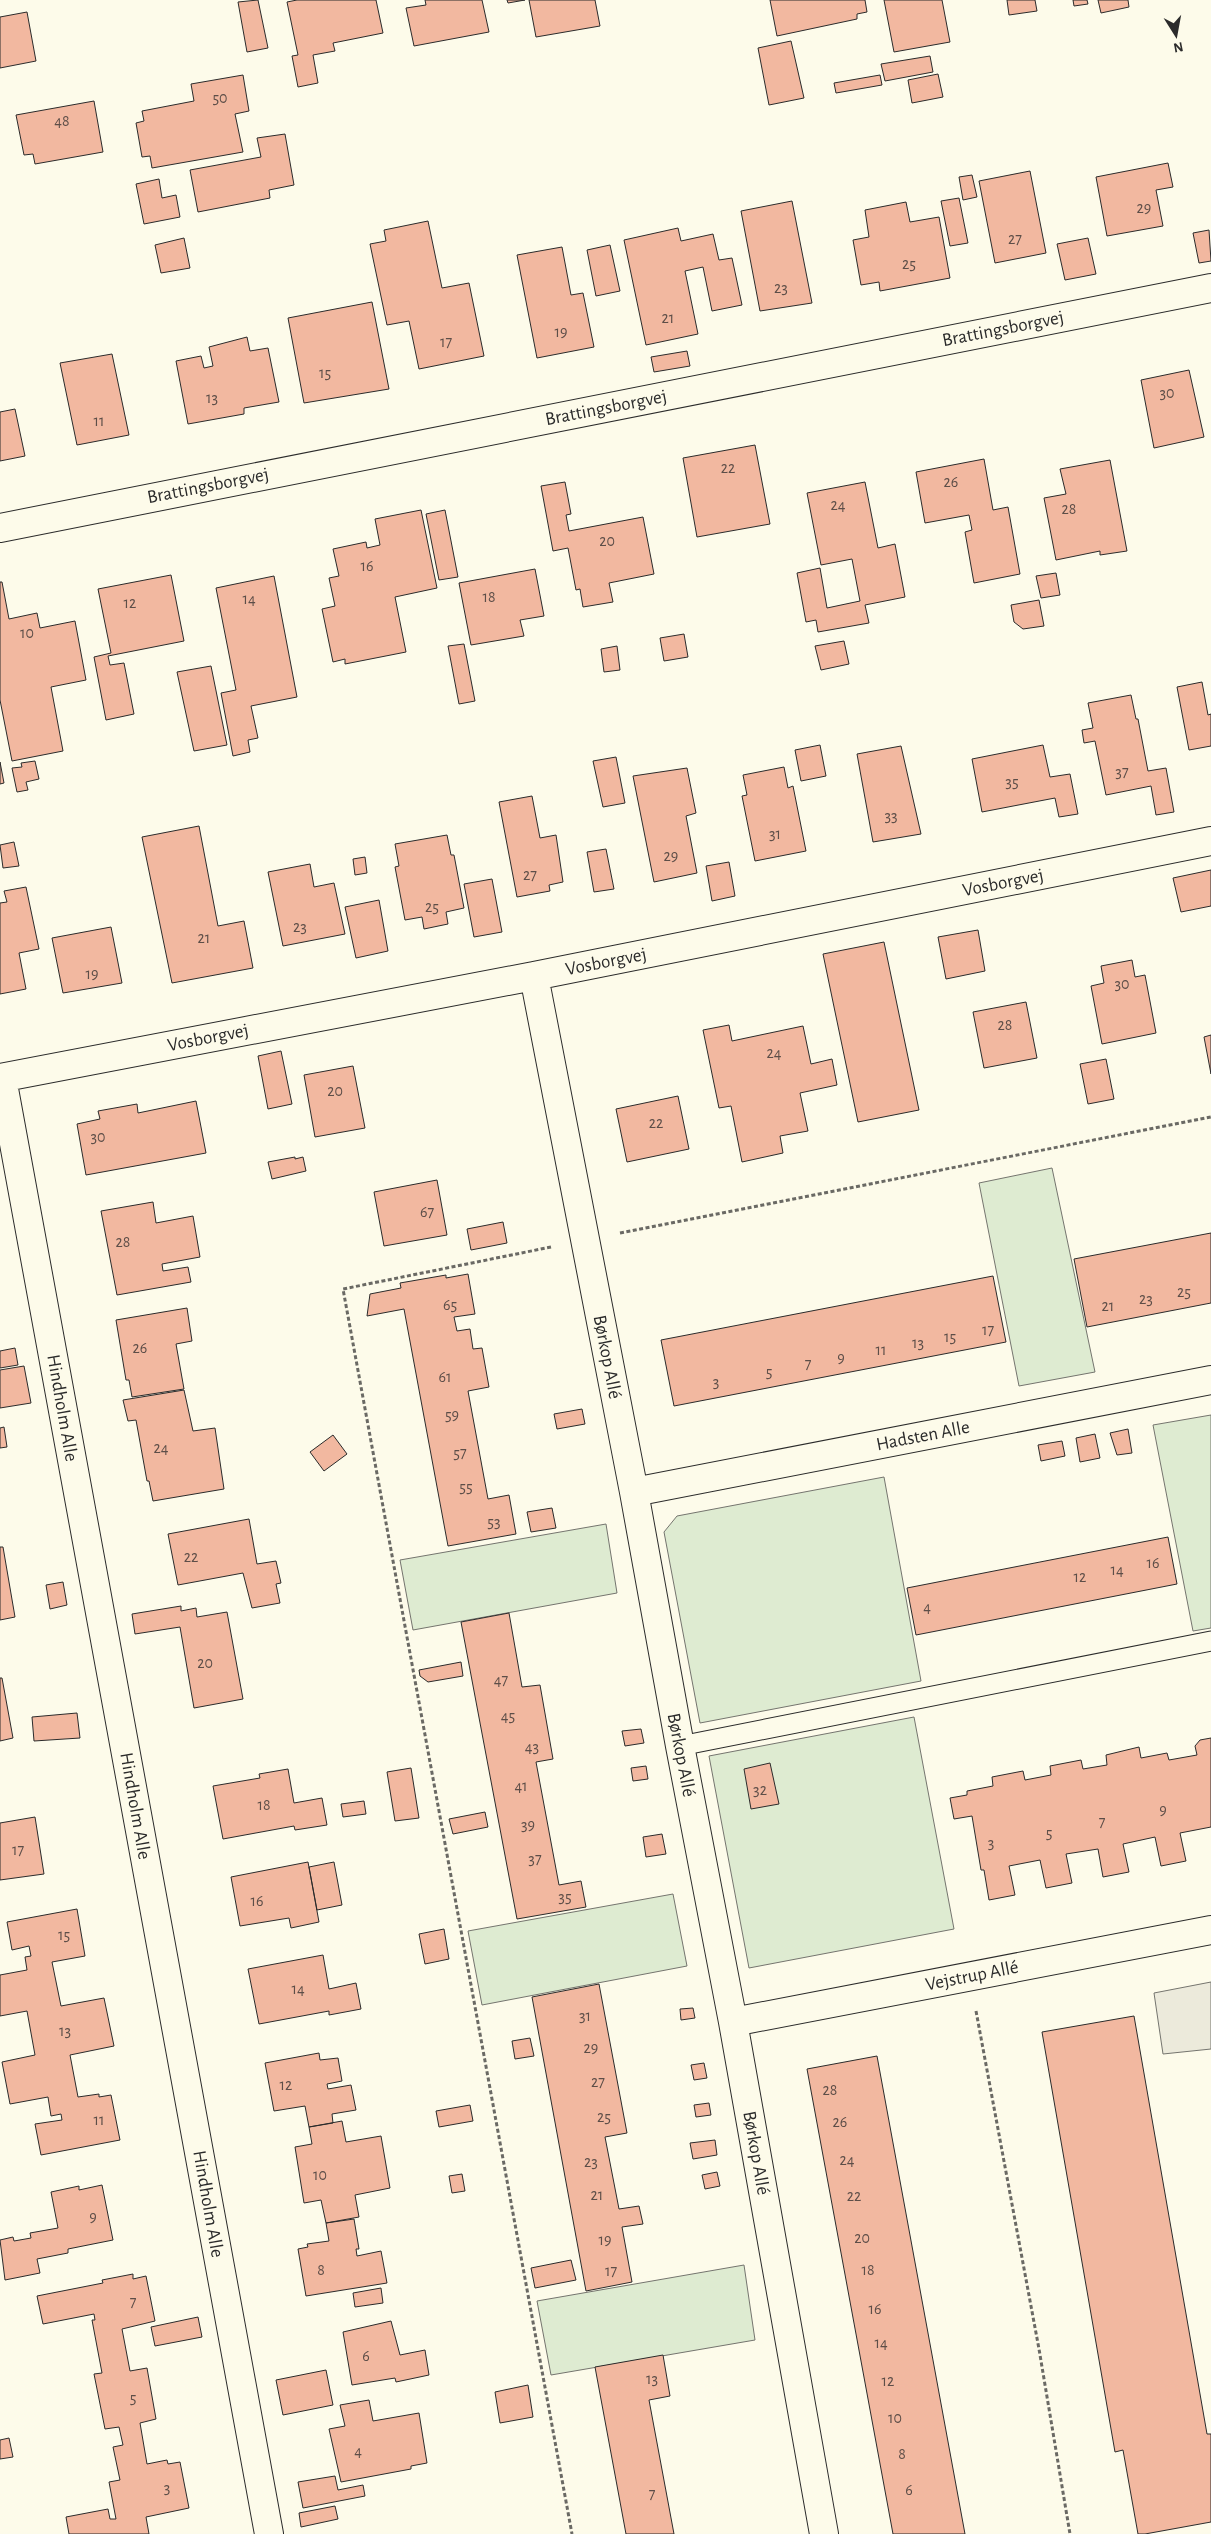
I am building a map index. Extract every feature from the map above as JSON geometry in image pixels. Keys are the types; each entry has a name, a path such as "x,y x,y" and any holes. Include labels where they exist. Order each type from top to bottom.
{"street":[{"name":"Brattingsborgvej","path":"0,528 1211,288"},
{"name":"Vosborgvej","path":"1,1078 534,976 1211,841"},
{"name":"Børkop Allé","path":"534,976 634,1492 733,2022 824,2534"},
{"name":"Hindholm Alle","path":"1,1078 269,2534"},
{"name":"Hadsten Alle","path":"634,1492 1211,1380"},
{"name":"Vejstrup Allé","path":"733,2022 1211,1930"}],"lane":[{"path":"680,1746 1211,1641"}],"path":[{"path":"572,2534 343,1289 1211,1117"},
{"path":"970,1976 1039,2349 1070,2534"}],"green space":[{"path":"1052,1168 1095,1372 1019,1386 979,1183"},
{"path":"1211,1415 1211,1628 1193,1631 1153,1425"},
{"path":"884,1477 921,1681 700,1723 664,1532 677,1516"},
{"path":"606,1524 617,1593 413,1630 400,1560"},
{"path":"914,1717 954,1929 749,1968 709,1756"},
{"path":"673,1894 687,1966 482,2005 468,1931"},
{"path":"744,2265 755,2340 551,2375 537,2301"}],"shaded area":[{"path":"1211,1982 1211,2049 1163,2054 1154,1993"}],"building":[{"path":"258,0 268,48 247,52 238,2"},
{"path":"297,0 376,0 383,33 333,43 335,51 313,55 318,83 298,87 292,56 298,55 287,2"},
{"path":"425,0 482,0 489,32 414,46 406,8 426,5"},
{"path":"507,0 525,0 508,3"},
{"path":"529,0 595,0 600,26 536,37"},
{"path":"770,0 865,0 867,12 857,14 857,19 777,36"},
{"path":"884,0 942,0 950,42 894,52"},
{"path":"1007,0 1035,0 1037,11 1009,15"},
{"path":"1073,0 1087,0 1088,4 1074,6"},
{"path":"1098,0 1128,0 1129,7 1101,13"},
{"path":"27,12 36,61 0,68 0,17"},
{"path":"791,41 804,98 769,105 758,48"},
{"path":"930,56 933,72 885,81 881,64"},
{"path":"938,74 943,97 912,103 908,80"},
{"path":"243,75 249,111 235,114 243,152 152,168 150,156 142,157 136,123 144,121 142,111 194,101 191,84"},
{"path":"880,75 882,85 836,93 834,83"},
{"path":"94,101 103,152 35,164 33,154 24,155 16,115"},
{"path":"285,134 294,185 269,190 270,198 198,212 190,170 261,157 257,138"},
{"path":"1168,163 1173,187 1156,190 1163,226 1107,236 1096,177"},
{"path":"1030,171 1046,253 995,263 979,181"},
{"path":"972,175 977,197 963,200 959,177"},
{"path":"159,179 162,198 176,195 180,217 144,224 136,184"},
{"path":"959,198 968,243 950,246 941,201"},
{"path":"792,201 812,303 760,311 741,211"},
{"path":"906,202 910,222 939,217 950,278 880,291 879,282 861,285 853,240 869,237 865,210"},
{"path":"428,221 442,288 469,283 484,356 419,369 409,321 387,325 370,244 386,241 384,230"},
{"path":"678,228 681,241 713,234 719,260 732,258 742,305 712,311 703,267 685,271 698,334 646,345 624,240"},
{"path":"1209,230 1211,261 1199,263 1193,233"},
{"path":"184,238 190,268 161,273 155,245"},
{"path":"1088,238 1096,274 1065,280 1057,244"},
{"path":"610,245 620,291 596,296 587,250"},
{"path":"562,247 571,295 583,293 594,347 537,358 517,255"},
{"path":"372,302 389,389 304,403 288,318"},
{"path":"247,337 250,351 268,348 279,402 244,408 244,414 188,424 176,361 201,356 204,368 213,366 209,347"},
{"path":"687,351 690,366 654,372 651,357"},
{"path":"112,354 129,435 77,445 60,363"},
{"path":"1189,370 1204,437 1154,448 1141,380"},
{"path":"15,409 25,456 0,461 0,412"},
{"path":"755,445 770,524 697,537 683,458"},
{"path":"984,459 993,510 1008,507 1020,574 974,583 965,532 972,530 969,515 925,523 916,472"},
{"path":"1110,460 1127,551 1100,555 1100,551 1056,560 1044,498 1066,494 1060,469"},
{"path":"565,482 571,514 566,515 569,531 643,517 654,574 609,583 613,602 583,607 580,589 576,590 568,548 553,551 541,486"},
{"path":"865,482 878,548 895,544 905,597 865,605 869,623 818,632 816,620 806,622 797,573 820,568 827,608 860,601 852,559 821,565 807,493"},
{"path":"421,510 437,588 395,597 406,652 345,664 345,659 333,662 322,609 335,606 329,578 339,576 333,549 366,542 367,548 380,545 375,519"},
{"path":"445,510 458,577 439,580 426,514"},
{"path":"535,569 544,616 520,620 524,636 471,645 459,583"},
{"path":"1056,573 1060,595 1041,598 1036,576"},
{"path":"171,575 184,641 108,656 110,665 124,663 134,714 106,720 94,657 111,653 98,589"},
{"path":"274,576 297,697 251,706 258,738 248,740 250,752 233,756 221,693 236,690 216,588"},
{"path":"0,582 2,582 9,619 37,613 40,628 75,621 86,680 51,687 63,751 12,761 0,700"},
{"path":"1039,600 1044,626 1023,629 1014,622 1011,605"},
{"path":"684,634 688,657 664,661 660,638"},
{"path":"844,641 849,664 821,670 815,646"},
{"path":"464,644 475,701 459,704 448,646"},
{"path":"617,646 620,670 604,672 601,649"},
{"path":"211,666 227,745 194,751 177,672"},
{"path":"1202,682 1208,715 1211,714 1211,746 1189,750 1177,687"},
{"path":"1131,695 1136,719 1138,719 1148,771 1166,768 1174,812 1156,815 1151,786 1106,795 1095,741 1084,743 1082,730 1093,728 1088,703"},
{"path":"820,745 826,776 801,781 795,750"},
{"path":"1043,745 1050,777 1070,774 1078,814 1059,817 1055,798 982,812 972,759"},
{"path":"901,746 921,834 873,842 857,754"},
{"path":"616,757 625,803 603,807 593,761"},
{"path":"35,761 39,779 26,782 28,790 17,792 12,768 22,767 21,763"},
{"path":"0,762 4,783 0,784"},
{"path":"784,767 788,788 793,786 806,851 755,861 742,796 747,795 743,775"},
{"path":"687,768 696,813 686,816 697,873 654,882 633,776"},
{"path":"532,796 540,838 556,835 563,882 549,885 550,891 517,897 499,802"},
{"path":"199,826 218,926 244,921 253,968 172,983 142,837"},
{"path":"447,835 451,855 454,855 464,908 446,912 448,924 424,929 422,917 405,920 395,867 399,866 395,844"},
{"path":"14,842 19,866 3,868 0,845"},
{"path":"606,849 614,889 594,892 587,852"},
{"path":"365,857 367,873 355,875 353,859"},
{"path":"729,862 735,896 712,901 706,866"},
{"path":"310,864 314,887 334,883 345,934 283,946 268,872"},
{"path":"1211,870 1211,906 1181,912 1173,878"},
{"path":"492,879 502,932 474,937 464,884"},
{"path":"26,887 39,949 19,953 26,989 0,994 0,903 7,902 4,891"},
{"path":"379,900 388,951 356,958 345,907"},
{"path":"111,927 122,983 63,993 52,938"},
{"path":"978,930 985,971 946,979 938,937"},
{"path":"884,942 919,1110 858,1122 823,954"},
{"path":"1132,960 1135,977 1145,975 1156,1033 1102,1044 1091,986 1104,983 1101,966"},
{"path":"1026,1002 1037,1058 984,1068 973,1012"},
{"path":"729,1025 732,1041 803,1026 811,1064 832,1059 837,1085 800,1093 808,1131 780,1136 783,1153 742,1162 731,1106 719,1108 703,1030"},
{"path":"1211,1035 1211,1074 1204,1037"},
{"path":"281,1051 292,1104 268,1109 258,1056"},
{"path":"1106,1059 1114,1099 1088,1104 1080,1064"},
{"path":"353,1066 365,1128 315,1137 304,1075"},
{"path":"678,1096 689,1149 627,1162 616,1109"},
{"path":"196,1101 206,1153 86,1175 77,1124 100,1119 98,1111 137,1104 138,1113"},
{"path":"295,1157 295,1159 303,1157 306,1171 272,1179 268,1162"},
{"path":"437,1180 447,1235 384,1246 374,1192"},
{"path":"153,1202 156,1223 193,1216 200,1257 162,1264 163,1271 188,1267 191,1282 117,1295 101,1211"},
{"path":"503,1222 507,1243 471,1250 467,1229"},
{"path":"1211,1233 1211,1303 1087,1327 1074,1259"},
{"path":"468,1274 475,1314 454,1317 457,1331 470,1329 473,1349 482,1348 489,1387 468,1391 488,1499 509,1495 516,1534 448,1546 404,1309 367,1316 370,1294 401,1288 400,1283 446,1275 446,1278"},
{"path":"993,1276 1006,1342 674,1406 661,1340"},
{"path":"187,1308 192,1341 176,1344 184,1389 132,1397 129,1380 126,1380 116,1320"},
{"path":"15,1348 18,1365 0,1368 0,1351"},
{"path":"24,1366 31,1403 0,1408 0,1370"},
{"path":"184,1390 193,1431 215,1428 224,1489 153,1501 149,1481 147,1481 136,1420 128,1421 123,1400"},
{"path":"582,1409 585,1424 557,1429 554,1414"},
{"path":"4,1427 7,1447 0,1448 0,1428"},
{"path":"1128,1429 1132,1453 1117,1455 1110,1433"},
{"path":"1095,1434 1100,1458 1080,1462 1076,1438"},
{"path":"333,1435 347,1454 324,1471 310,1452"},
{"path":"1062,1441 1065,1456 1041,1461 1038,1445"},
{"path":"552,1508 556,1528 531,1532 527,1512"},
{"path":"249,1519 257,1564 276,1561 281,1583 276,1584 280,1603 252,1608 243,1573 178,1585 168,1534"},
{"path":"1168,1537 1177,1584 916,1635 907,1588"},
{"path":"0,1547 3,1547 15,1617 0,1620"},
{"path":"63,1582 67,1605 50,1609 46,1585"},
{"path":"181,1606 181,1611 196,1608 197,1617 227,1612 243,1699 194,1708 180,1627 135,1634 132,1614"},
{"path":"509,1613 522,1687 540,1685 553,1759 536,1762 559,1885 581,1881 586,1907 517,1919 461,1622"},
{"path":"461,1662 463,1676 428,1682 420,1676 419,1670"},
{"path":"0,1678 2,1678 13,1738 0,1741"},
{"path":"77,1713 80,1738 34,1741 32,1717"},
{"path":"641,1729 644,1743 625,1746 622,1731"},
{"path":"1211,1738 1211,1827 1180,1833 1186,1861 1161,1866 1155,1837 1123,1844 1129,1872 1103,1877 1098,1849 1066,1854 1072,1883 1046,1888 1040,1860 1009,1866 1015,1895 989,1900 984,1870 981,1870 972,1816 954,1819 950,1798 967,1795 967,1791 993,1786 992,1777 1023,1771 1025,1780 1051,1775 1050,1766 1081,1760 1083,1769 1107,1765 1106,1755 1139,1747 1141,1758 1167,1753 1169,1760 1197,1755 1195,1746 1200,1740"},
{"path":"770,1763 779,1804 751,1809 744,1769"},
{"path":"646,1766 648,1779 633,1781 631,1768"},
{"path":"411,1768 419,1818 395,1821 387,1772"},
{"path":"288,1769 294,1803 322,1798 327,1825 295,1830 294,1826 223,1839 213,1786 260,1778 259,1774"},
{"path":"364,1801 366,1814 343,1817 341,1804"},
{"path":"485,1812 488,1827 453,1834 449,1819"},
{"path":"35,1817 44,1874 0,1880 0,1823"},
{"path":"662,1834 666,1854 646,1857 643,1837"},
{"path":"308,1862 319,1922 291,1928 289,1918 240,1926 231,1877"},
{"path":"334,1862 342,1905 317,1910 309,1867"},
{"path":"77,1909 85,1956 52,1962 61,2006 104,1998 114,2046 70,2055 78,2097 99,2094 99,2097 111,2095 120,2140 41,2155 35,2124 62,2120 61,2114 51,2116 48,2097 10,2104 2,2062 35,2055 27,2011 0,2016 0,1975 27,1970 25,1957 31,1956 29,1946 12,1950 7,1922"},
{"path":"444,1929 449,1959 425,1964 419,1934"},
{"path":"323,1955 329,1989 356,1983 361,2009 329,2015 329,2011 259,2024 248,1969"},
{"path":"599,1984 627,2133 605,2137 619,2209 639,2206 643,2224 622,2227 632,2282 586,2291 532,1997"},
{"path":"693,2008 695,2018 681,2020 680,2009"},
{"path":"1134,2016 1207,2434 1211,2434 1211,2522 1145,2534 1138,2534 1123,2450 1115,2452 1042,2032"},
{"path":"530,2038 534,2056 515,2059 512,2041"},
{"path":"319,2053 320,2060 338,2058 342,2081 327,2084 328,2089 351,2085 356,2110 332,2114 333,2123 309,2127 305,2106 274,2111 265,2063"},
{"path":"877,2056 965,2534 893,2534 807,2069"},
{"path":"704,2063 707,2078 694,2080 691,2065"},
{"path":"709,2103 711,2115 696,2117 694,2105"},
{"path":"470,2105 473,2121 439,2127 436,2111"},
{"path":"342,2121 346,2142 381,2136 390,2188 355,2195 359,2217 326,2223 321,2200 304,2203 295,2147 312,2144 309,2127"},
{"path":"715,2140 717,2155 693,2159 690,2143"},
{"path":"717,2172 720,2186 705,2189 702,2175"},
{"path":"462,2174 465,2191 452,2193 449,2176"},
{"path":"102,2185 113,2240 68,2249 68,2253 37,2259 40,2273 5,2280 0,2240 13,2237 14,2241 31,2238 30,2233 58,2228 51,2192 79,2186 79,2190"},
{"path":"354,2219 359,2249 356,2249 357,2256 381,2251 387,2283 306,2296 298,2249 308,2247 307,2244 329,2241 326,2223"},
{"path":"571,2260 576,2280 535,2288 531,2268"},
{"path":"133,2274 133,2279 146,2276 155,2321 122,2329 130,2371 147,2368 156,2419 140,2423 147,2464 167,2460 168,2464 180,2462 189,2508 146,2517 149,2534 69,2534 66,2517 108,2509 110,2519 116,2519 109,2482 120,2480 113,2447 123,2445 119,2427 105,2429 94,2374 102,2373 92,2320 95,2320 94,2314 43,2324 37,2296 103,2283 102,2280"},
{"path":"381,2288 383,2303 355,2307 353,2293"},
{"path":"198,2317 202,2337 155,2346 151,2327"},
{"path":"391,2321 400,2355 425,2350 429,2375 396,2382 395,2378 352,2385 343,2332"},
{"path":"663,2355 670,2396 649,2400 674,2534 626,2534 595,2367"},
{"path":"326,2370 333,2405 283,2415 276,2380"},
{"path":"528,2385 533,2417 500,2423 495,2392"},
{"path":"369,2400 373,2421 419,2413 427,2463 411,2466 411,2469 341,2482 329,2429 345,2426 340,2405"},
{"path":"9,2438 13,2457 0,2459 0,2440"},
{"path":"335,2476 338,2490 363,2485 365,2496 303,2508 298,2482"},
{"path":"335,2506 338,2519 301,2527 299,2513"}]}
